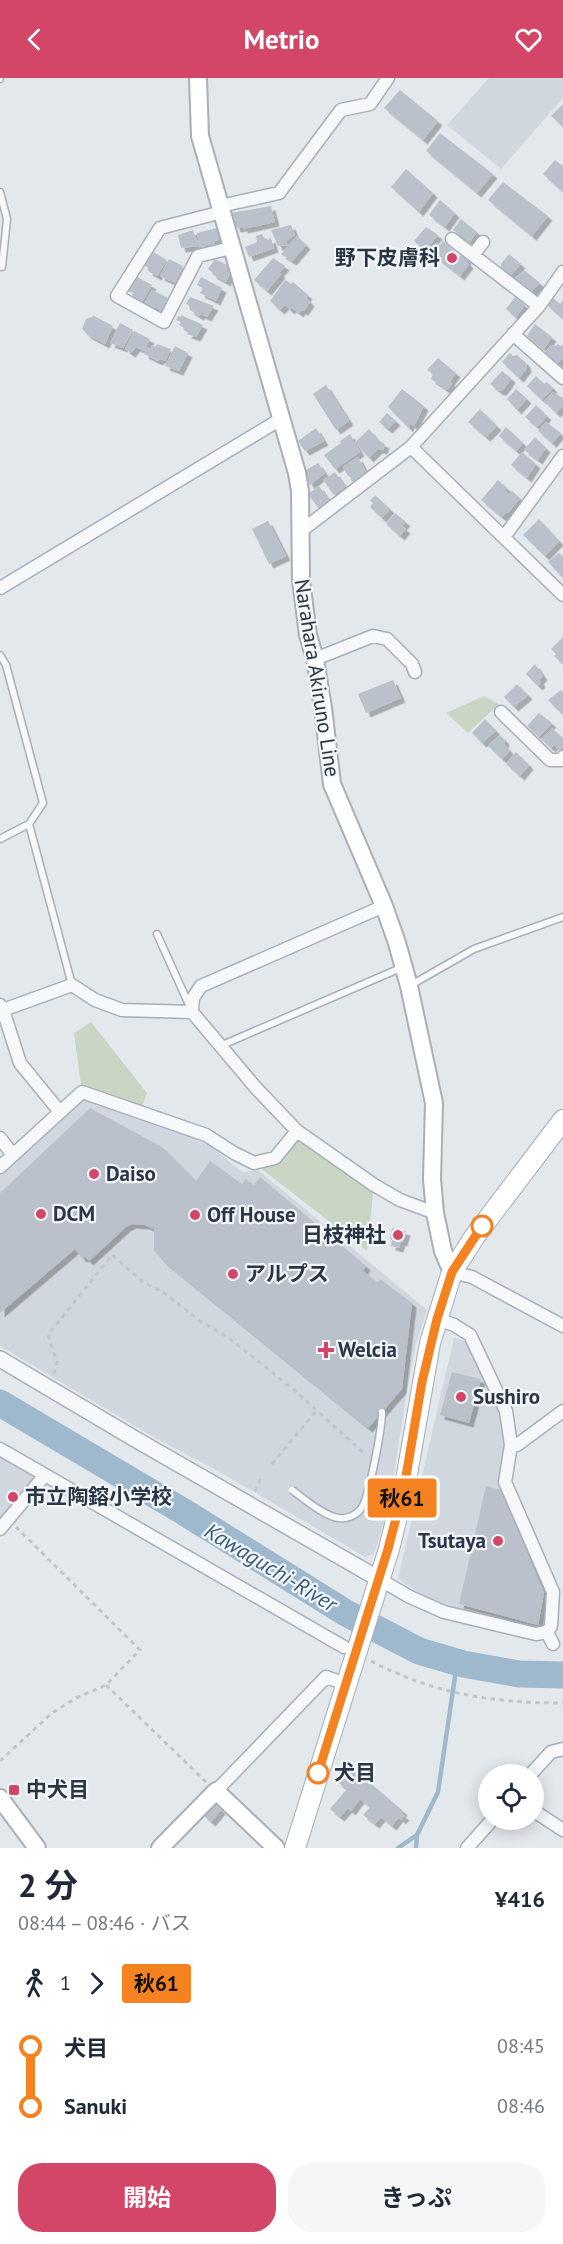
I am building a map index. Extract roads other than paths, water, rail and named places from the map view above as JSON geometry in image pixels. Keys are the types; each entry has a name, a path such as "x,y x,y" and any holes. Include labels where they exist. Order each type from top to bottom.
{"main road":[{"name":"Narahara Akiruno Line","path":"198,78 200,136 297,473 300,491 301,580 308,635 315,659 332,784 384,906 404,966 434,1103 432,1179 435,1213 442,1251 452,1272"},
{"path":"295,1848 346,1684 353,1648 377,1587 404,1488 422,1382 437,1319 452,1272 475,1236 563,1120"},
{"path":"160,1848 216,1791 276,1848"},
{"path":"3,1807 37,1848"}],"street":[{"path":"231,248 198,256 164,322 117,296 160,228 279,193 341,110 370,104 388,78"},
{"path":"452,239 539,306"},
{"path":"473,255 483,242"},
{"path":"301,531 411,447 539,306 563,272"},
{"path":"513,334 563,378"},
{"path":"0,588 281,419"},
{"path":"411,447 563,595"},
{"path":"504,537 563,456"},
{"path":"315,659 374,636 387,639 412,664 415,672"},
{"path":"501,712 550,760 563,758"},
{"path":"384,906 201,986 193,998 192,1012 297,1131 374,1185 400,1200 435,1213"},
{"path":"60,1112 20,1063 2,1007 72,985 94,999 122,1010 192,1012"},
{"path":"0,1167 82,1092 206,1135 254,1163 275,1158 297,1131"},
{"path":"0,1138 13,1155"},
{"path":"452,1272 472,1277 563,1326"},
{"path":"437,1319 454,1325 470,1335 506,1411 511,1445 505,1482 554,1596 547,1632"},
{"path":"0,1359 377,1587 410,1597 444,1612 536,1634 547,1632"},
{"path":"511,1445 517,1445 563,1411"},
{"path":"0,1449 353,1648"},
{"path":"0,1529 45,1475"},
{"path":"547,1632 553,1644"},
{"path":"216,1791 326,1677 346,1684"},
{"path":"540,1764 551,1752 563,1749"},
{"path":"544,1818 563,1830"},
{"path":"467,1848 483,1830"}],"lane":[{"path":"0,192 7,219 2,267"},
{"path":"0,655 6,665 43,803 29,824 0,839"},
{"path":"29,824 72,985"},
{"path":"409,986 474,949 563,917"},
{"path":"157,934 192,1012"},
{"path":"220,1046 404,966"},
{"path":"292,1490 331,1516 339,1518 353,1516 361,1510 368,1493 382,1412"}],"waterway":[{"name":"Kawaguchi-River","path":"0,1403 184,1512 346,1613 419,1651 463,1664 519,1674 563,1675"},
{"path":"416,1848 417,1835 438,1792 457,1663"},
{"path":"398,1848 417,1835"}],"place":[{"name":"野下皮膚科","path":"452,258"},
{"name":"Daiso","path":"94,1174"},
{"name":"DCM","path":"41,1214"},
{"name":"Off House","path":"195,1215"},
{"name":"日枝神社","path":"398,1235"},
{"name":"アルプス","path":"233,1274"},
{"name":"Welcia","path":"326,1350"},
{"name":"Sushiro","path":"461,1397"},
{"name":"市立陶鎔小学校","path":"13,1497"},
{"name":"Tsutaya","path":"498,1541"},
{"name":"犬目","path":"318,1773"},
{"name":"中犬目","path":"14,1790"}]}
